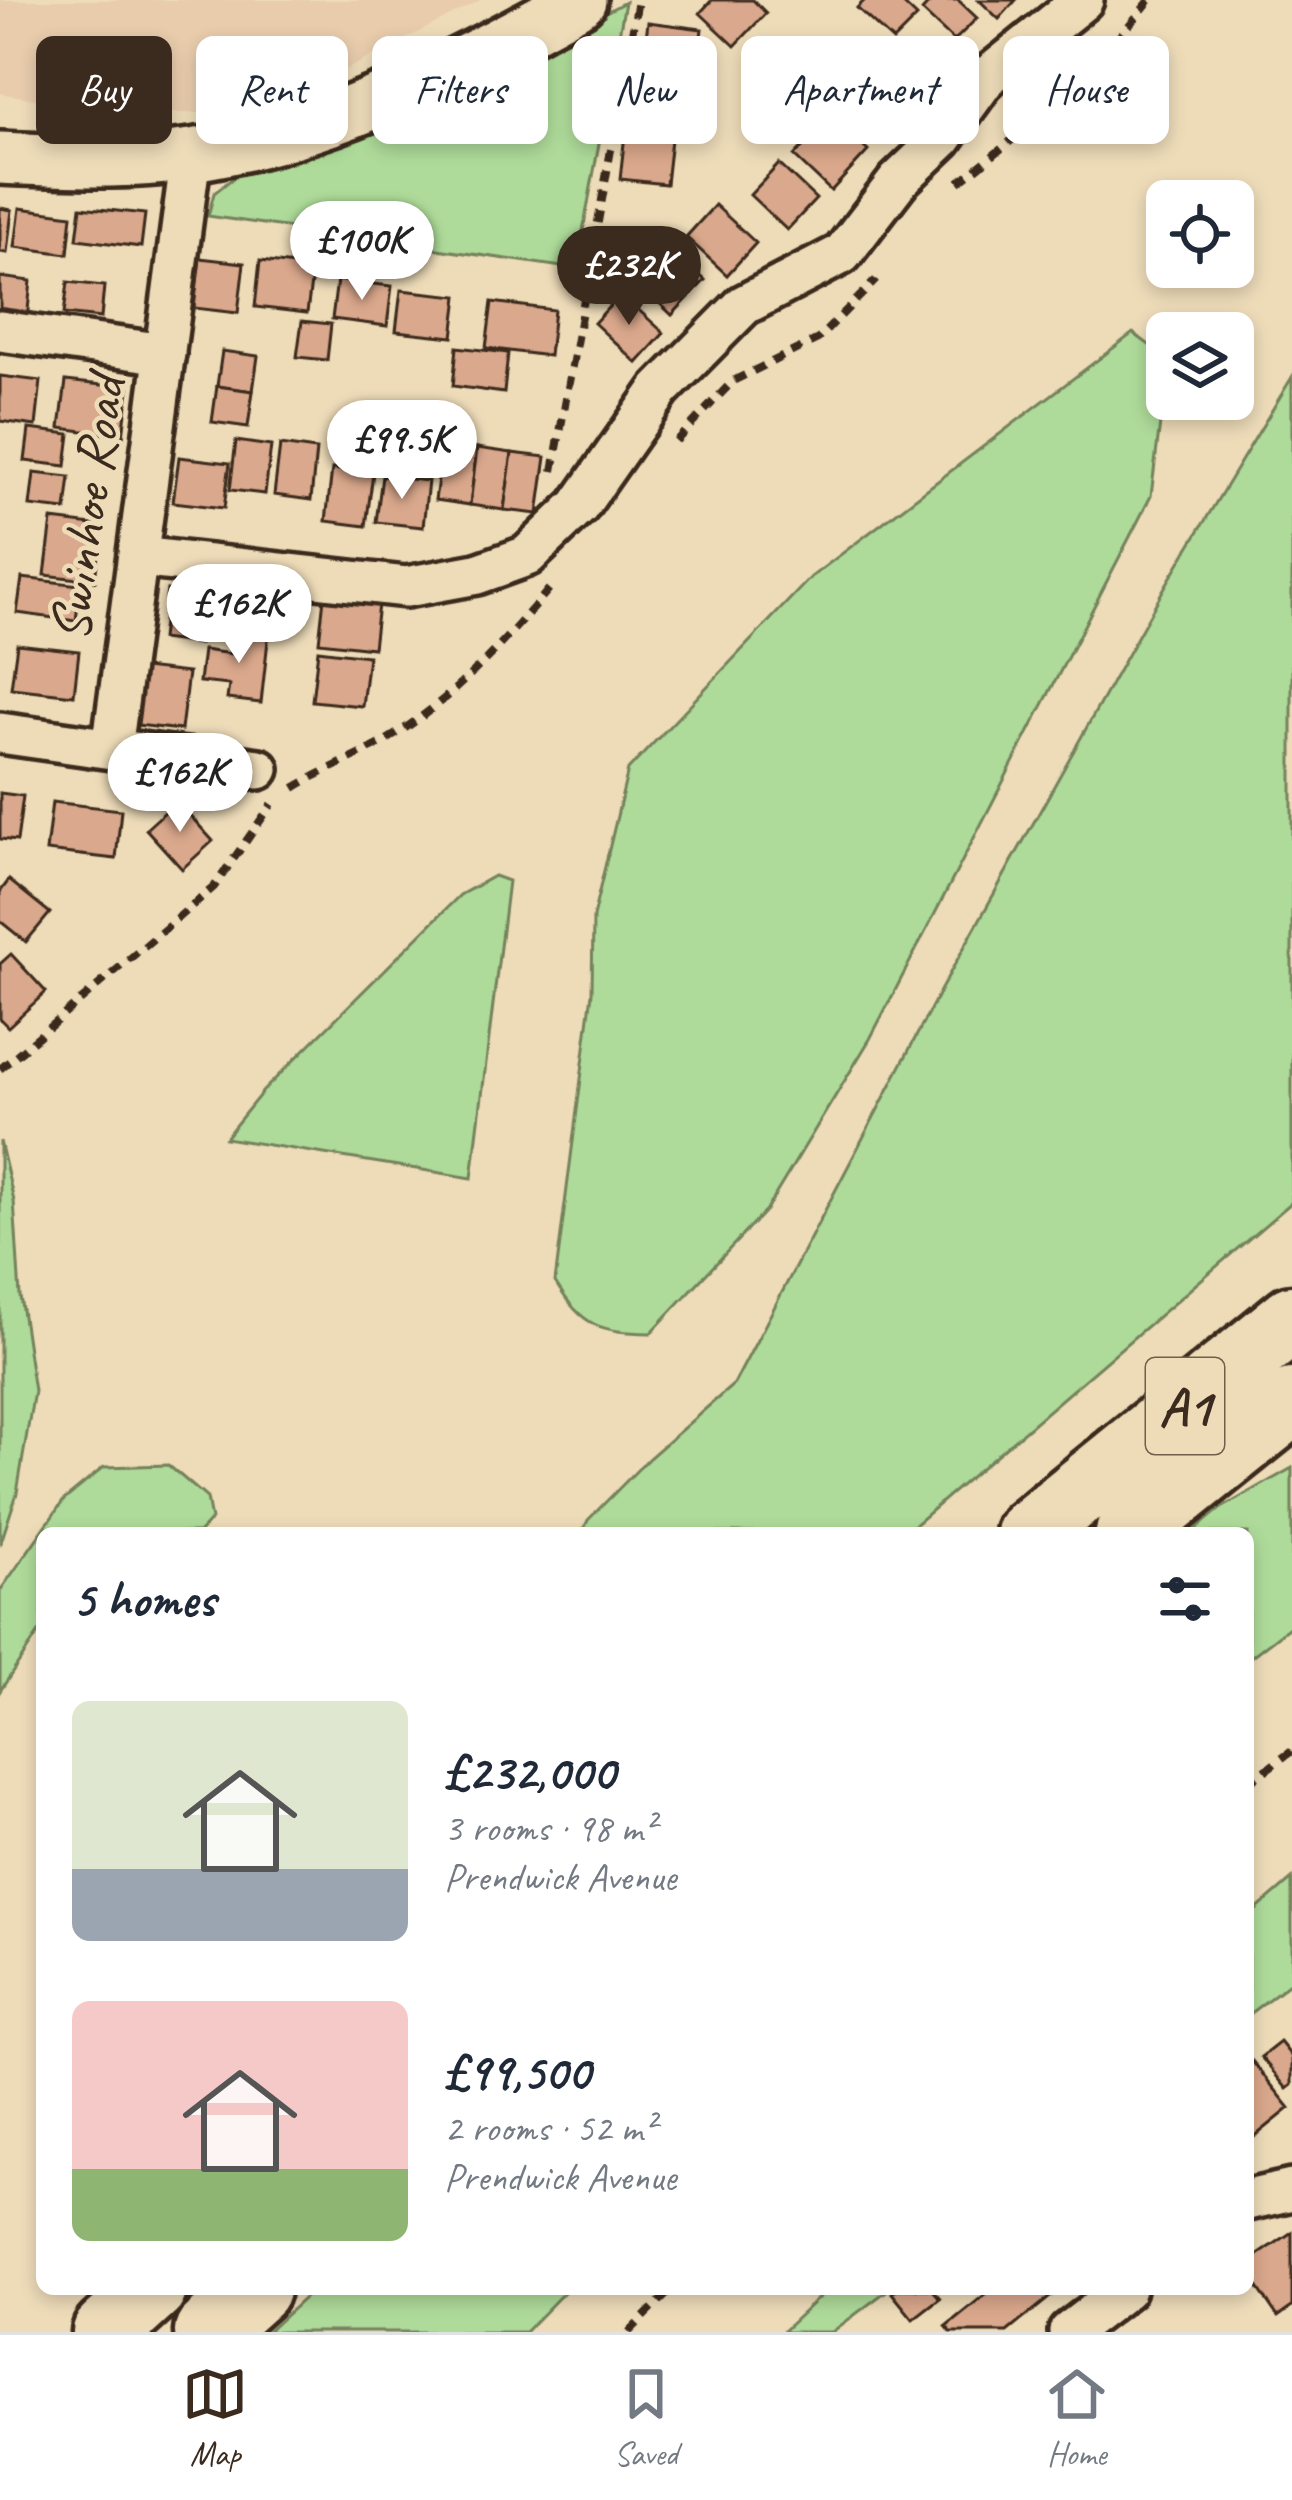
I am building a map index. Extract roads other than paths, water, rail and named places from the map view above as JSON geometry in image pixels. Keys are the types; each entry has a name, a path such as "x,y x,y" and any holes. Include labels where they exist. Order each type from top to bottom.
{"highway":[{"name":"A1","path":"1036,1527 1292,1319"},
{"name":"A1","path":"1136,1527 1292,1402"},
{"path":"106,2332 146,2295"},
{"path":"208,2332 249,2295"}],"street":[{"path":"0,158 191,155 282,135 432,80 580,0"},
{"path":"138,556 406,587 477,574 527,556 579,506 660,390 744,305 842,254 898,181 942,139 986,78 1083,0"},
{"name":"Swinhoe Road","path":"112,749 191,155"},
{"name":"Swinhoe Road","path":"0,331 165,354"},
{"path":"0,734 260,769"},
{"path":"1254,2199 1292,2190"},
{"path":"1069,2332 1117,2295"}]}
